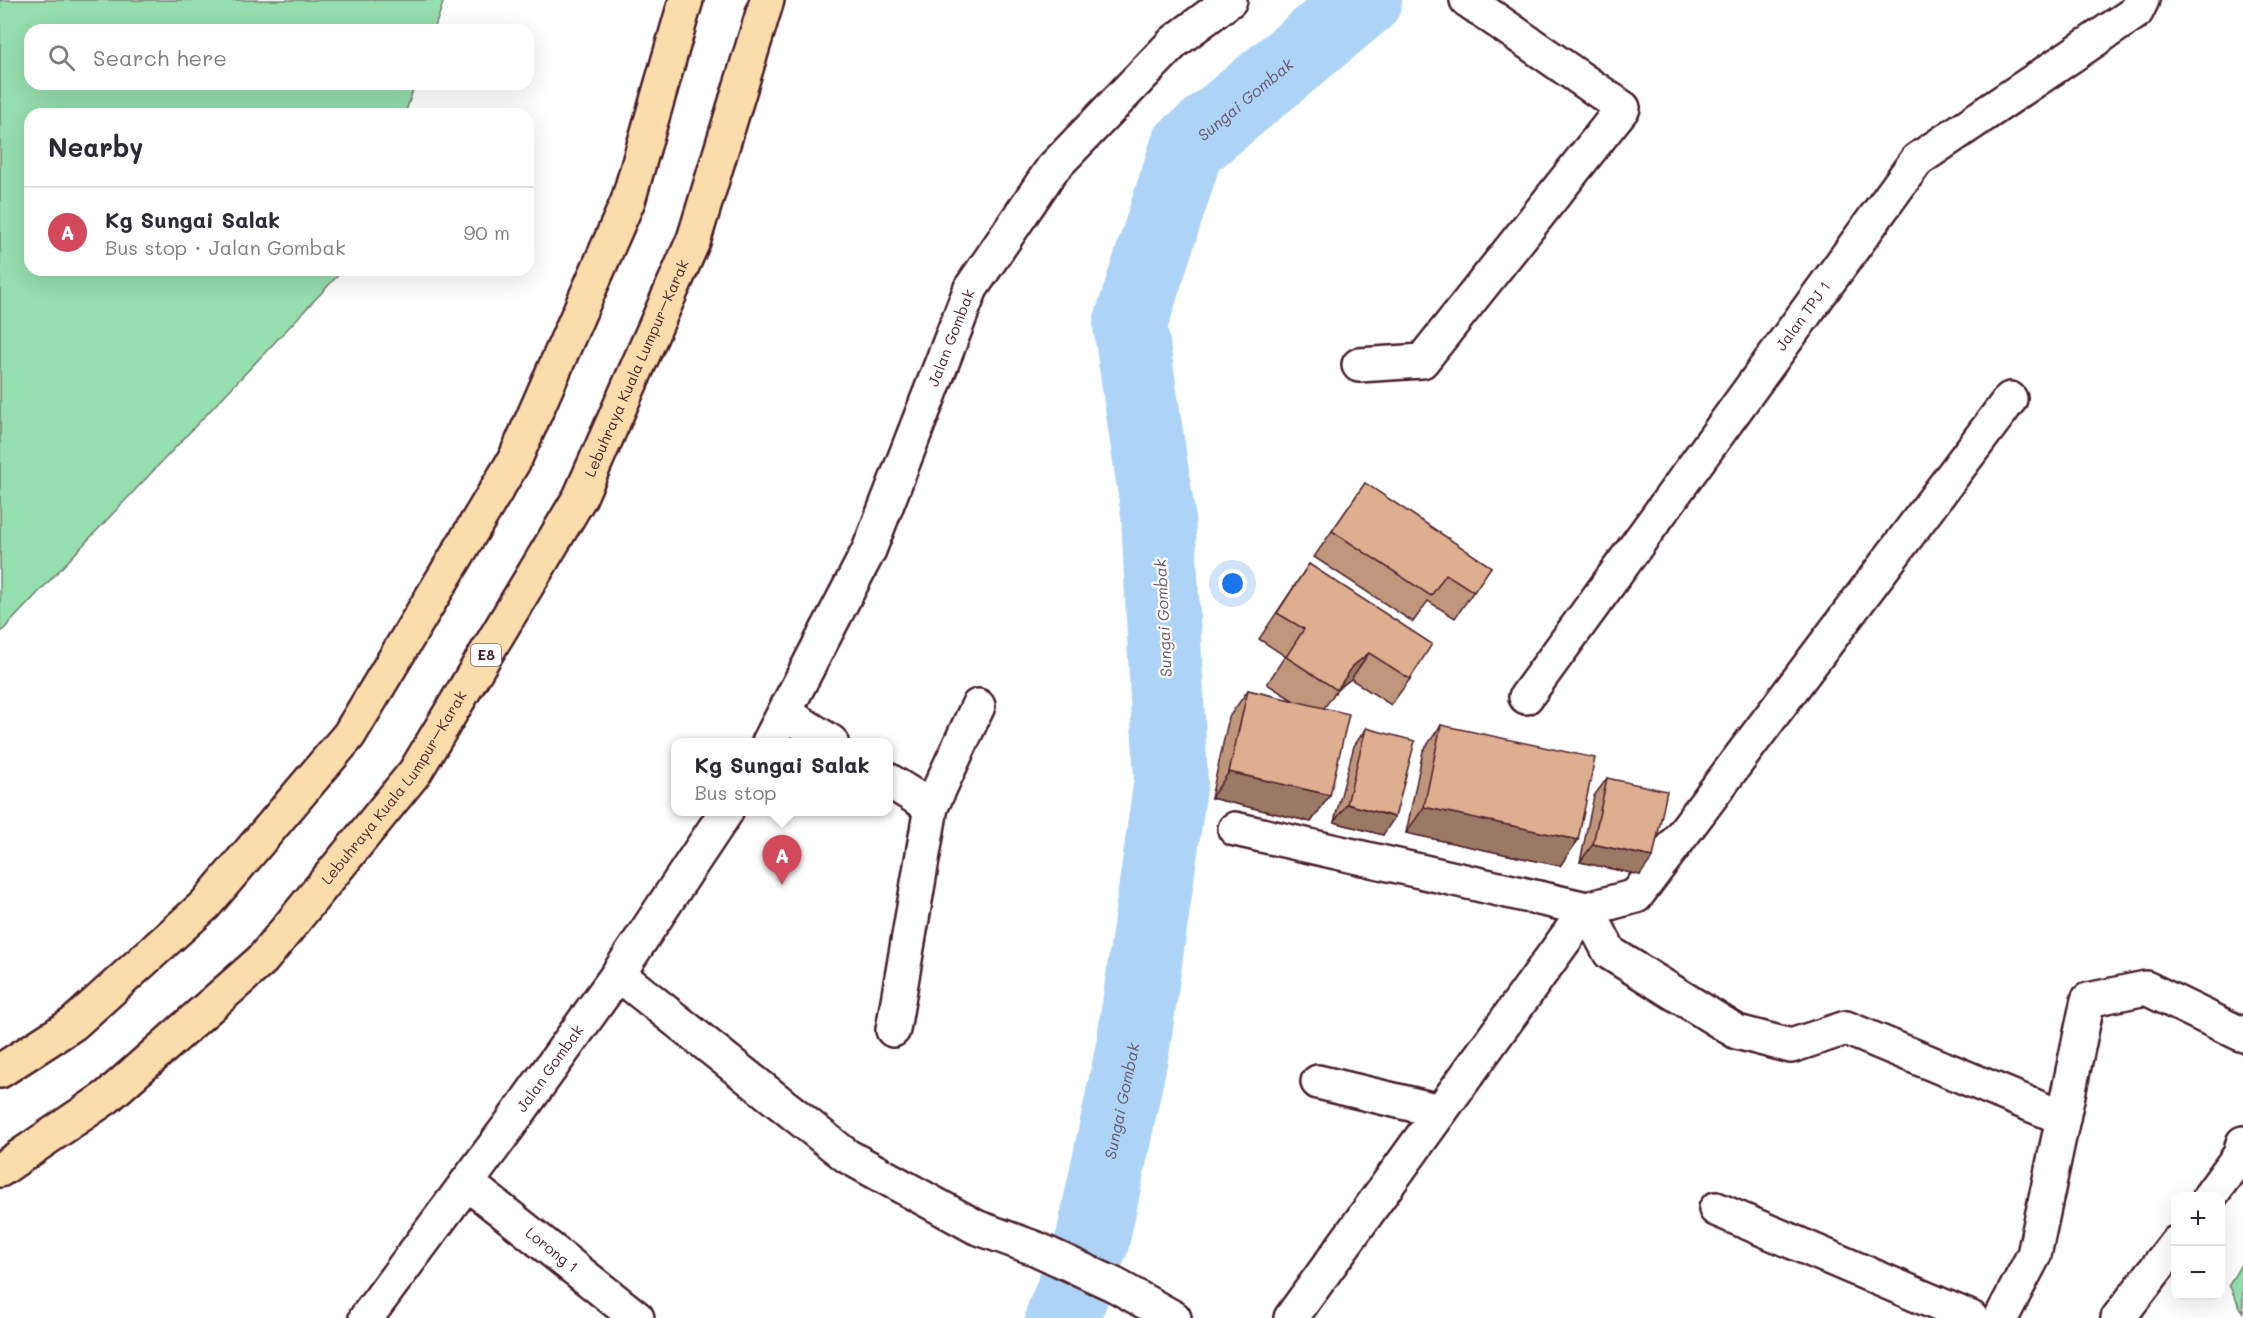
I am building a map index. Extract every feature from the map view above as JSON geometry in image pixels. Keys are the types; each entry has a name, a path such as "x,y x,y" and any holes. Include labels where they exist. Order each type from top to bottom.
{"highway":[{"path":"0,1071 73,1024 205,905 350,735 515,459 628,201 686,0"},
{"name":"Lebuhraya Kuala Lumpur–Karak","path":"0,1170 107,1097 262,960 415,772 580,497 694,239 767,0"}],"street":[{"name":"Jalan Gombak","path":"771,738 869,550 971,288 1052,169 1174,42 1230,0"},
{"path":"1359,365 1422,361 1623,108 1467,0"},
{"name":"Jalan TPJ 1","path":"1526,697 1917,160 2136,12 2142,0"},
{"path":"1235,829 1587,909 1636,896 2010,399"},
{"path":"893,1030 931,807 978,706"},
{"path":"785,713 825,738"},
{"path":"893,783 931,807"},
{"name":"Jalan Gombak","path":"366,1318 618,974 723,816"},
{"path":"1291,1318 1587,909"},
{"path":"1587,909 1610,953 1737,1032 1791,1046 1846,1028 2063,1118"},
{"path":"618,974 848,1155 976,1227 1037,1249 1115,1285 1174,1318"},
{"path":"2001,1318 2034,1255 2088,1000 2146,988 2243,1035"},
{"path":"1318,1082 1440,1111"},
{"path":"2214,1192 2240,1155 2243,1143"},
{"name":"Lorong 1","path":"467,1183 637,1318"},
{"path":"1716,1209 1971,1318"},
{"path":"2118,1318 2173,1246"}],"green space":[{"path":"0,0 444,0 436,24 24,24 24,90 413,90 407,108 24,108 24,276 337,276 0,633"},
{"path":"2243,1261 2243,1314 2229,1285"}],"building":[{"path":"1365,483 1491,567 1474,592 1446,574 1431,596 1332,531"},
{"path":"1309,564 1432,644 1410,679 1369,653 1353,666 1337,690 1286,657 1304,629 1277,613"},
{"path":"1248,690 1349,714 1330,795 1229,772"},
{"path":"1441,725 1595,758 1578,840 1424,807"},
{"path":"1366,728 1415,741 1395,817 1347,804"},
{"path":"1607,778 1667,791 1653,857 1593,844"}],"waterway":[{"name":"Sungai Gombak","path":"1062,1318 1092,1243 1133,1047 1171,780 1158,514 1130,325 1187,148 1365,0"}],"place":[{"name":"Kg Sungai Salak","path":"782,885"}]}
